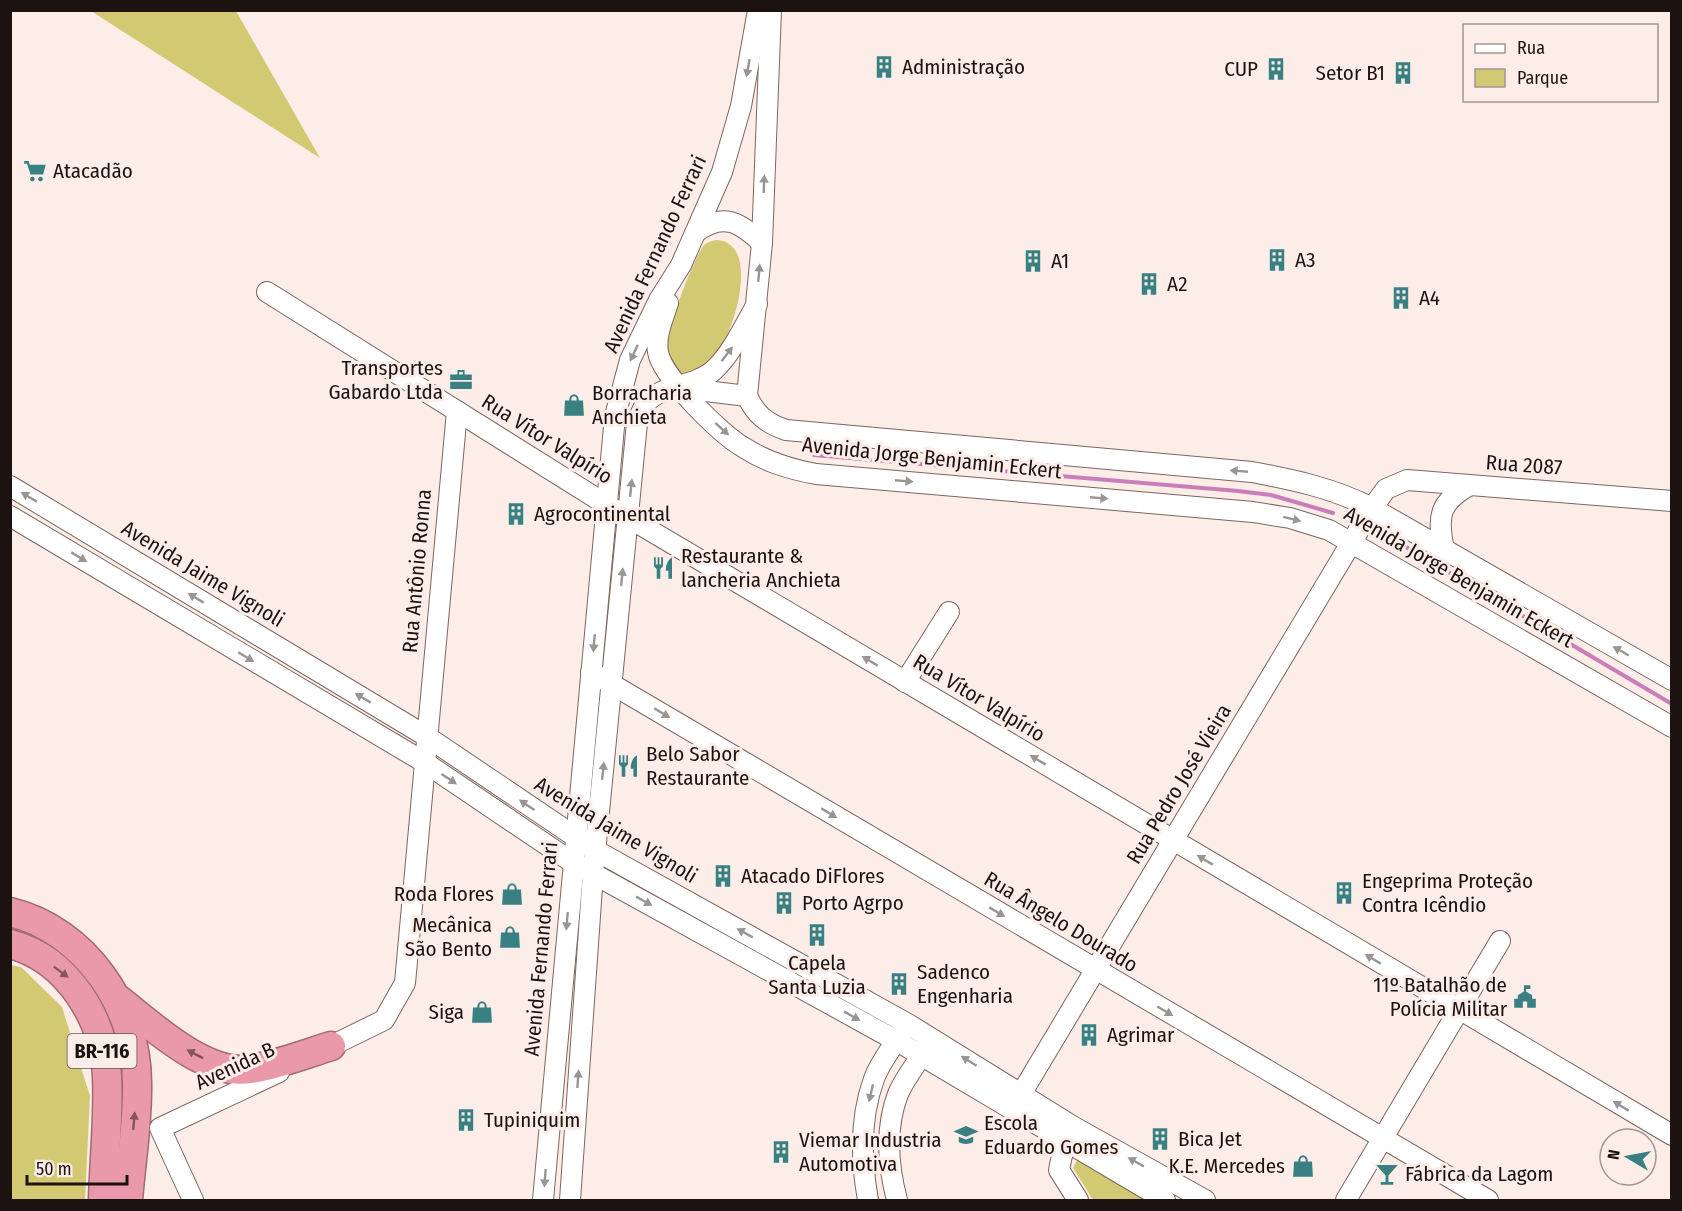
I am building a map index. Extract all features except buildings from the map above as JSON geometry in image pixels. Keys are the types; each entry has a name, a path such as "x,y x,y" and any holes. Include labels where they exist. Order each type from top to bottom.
{"highway":[{"path":"10,912 24,915 62,936 89,960 118,999 191,1053 227,1068 249,1070 331,1046"},
{"name":"BR-116","path":"10,944 30,949 71,980 96,1025 107,1075 103,1200"},
{"path":"118,999 131,1040 138,1082 128,1200"}],"street":[{"name":"Avenida Fernando Ferrari","path":"543,1200 572,862 615,416 630,360 659,300 681,265 722,172 741,106 758,10"},
{"path":"681,388 747,396 762,243 771,10"},
{"path":"696,232 707,224 721,221 735,223 745,227 762,243"},
{"name":"Avenida Jorge Benjamin Eckert","path":"681,265 658,335 658,354 666,371 742,447 783,467 816,474 1253,512 1290,518 1329,530 1352,542 1671,728"},
{"name":"Rua Vítor Valpírio","path":"267,292 628,518 1671,1135"},
{"path":"570,1200 593,873 637,423 646,403 657,394 681,388 713,371 729,354 757,304"},
{"name":"Avenida Jorge Benjamin Eckert","path":"747,396 753,410 761,418 786,430 1252,472 1301,481 1375,503 1444,550 1671,680"},
{"name":"Rua Antônio Ronna","path":"424,762 457,411"},
{"name":"Rua 2087","path":"1375,503 1386,489 1407,480 1671,501"},
{"path":"1444,550 1440,514 1451,495 1470,485"},
{"name":"Avenida Jaime Vignoli","path":"10,486 426,736 595,850 932,1038 1021,1094 1070,1134 1166,1200"},
{"name":"Rua Pedro José Vieira","path":"1021,1094 1375,503"},
{"name":"Avenida Jaime Vignoli","path":"10,516 424,762 572,862 922,1056 1070,1134 1205,1200"},
{"path":"905,682 949,612"},
{"name":"Rua Ângelo Dourado","path":"591,672 1488,1200"},
{"path":"586,720 587,713 612,683"},
{"name":"Avenida B","path":"193,1200 160,1128 384,1020 405,983 424,762"},
{"path":"1346,1200 1500,941"},
{"path":"868,1200 863,1172 864,1120 874,1079 908,1024"},
{"path":"897,1200 890,1172 890,1126 899,1093 932,1038"},
{"path":"548,1134 574,1136"},
{"path":"1070,1134 1059,1170 1078,1200"}],"green space":[{"path":"91,11 236,11 320,158"},
{"path":"716,240 731,245 739,258 741,277 739,298 725,341 715,357 706,368 688,375 680,375 674,369 666,352 669,331 699,252 708,242"},
{"path":"11,965 21,967 62,1007 90,1096 85,1200 11,1200"},
{"path":"1077,1160 1146,1200 1093,1200 1073,1168"}],"waterway":[{"path":"814,455 1238,491 1271,495 1333,513"},
{"path":"1389,537 1672,704"}],"place":[{"name":"Administração","path":"884,67"},
{"name":"CUP","path":"1276,69"},
{"name":"Setor B1","path":"1403,73"},
{"name":"Atacadão","path":"35,171"},
{"name":"A3","path":"1277,260"},
{"name":"A1","path":"1033,261"},
{"name":"A2","path":"1149,284"},
{"name":"A4","path":"1401,298"},
{"name":"Transportes Gabardo Ltda","path":"461,380"},
{"name":"Borracharia Anchieta","path":"574,405"},
{"name":"Agrocontinental","path":"516,514"},
{"name":"Restaurante & lancheria Anchieta","path":"663,568"},
{"name":"Belo Sabor Restaurante","path":"628,766"},
{"name":"Atacado DiFlores","path":"723,876"},
{"name":"Engeprima Proteção Contra Icêndio","path":"1344,893"},
{"name":"Roda Flores","path":"512,894"},
{"name":"Porto Agrpo","path":"784,903"},
{"name":"Capela Santa Luzia","path":"817,935"},
{"name":"Mecânica São Bento","path":"510,937"},
{"name":"Sadenco Engenharia","path":"899,984"},
{"name":"11º Batalhão de Polícia Militar","path":"1525,997"},
{"name":"Siga","path":"482,1012"},
{"name":"Agrimar","path":"1089,1035"},
{"name":"Tupiniquim","path":"466,1120"},
{"name":"Escola Eduardo Gomes","path":"966,1135"},
{"name":"Bica Jet","path":"1160,1139"},
{"name":"Viemar Industria Automotiva","path":"781,1152"},
{"name":"K.E. Mercedes","path":"1303,1166"},
{"name":"Fábrica da Lagom","path":"1387,1174"}]}
